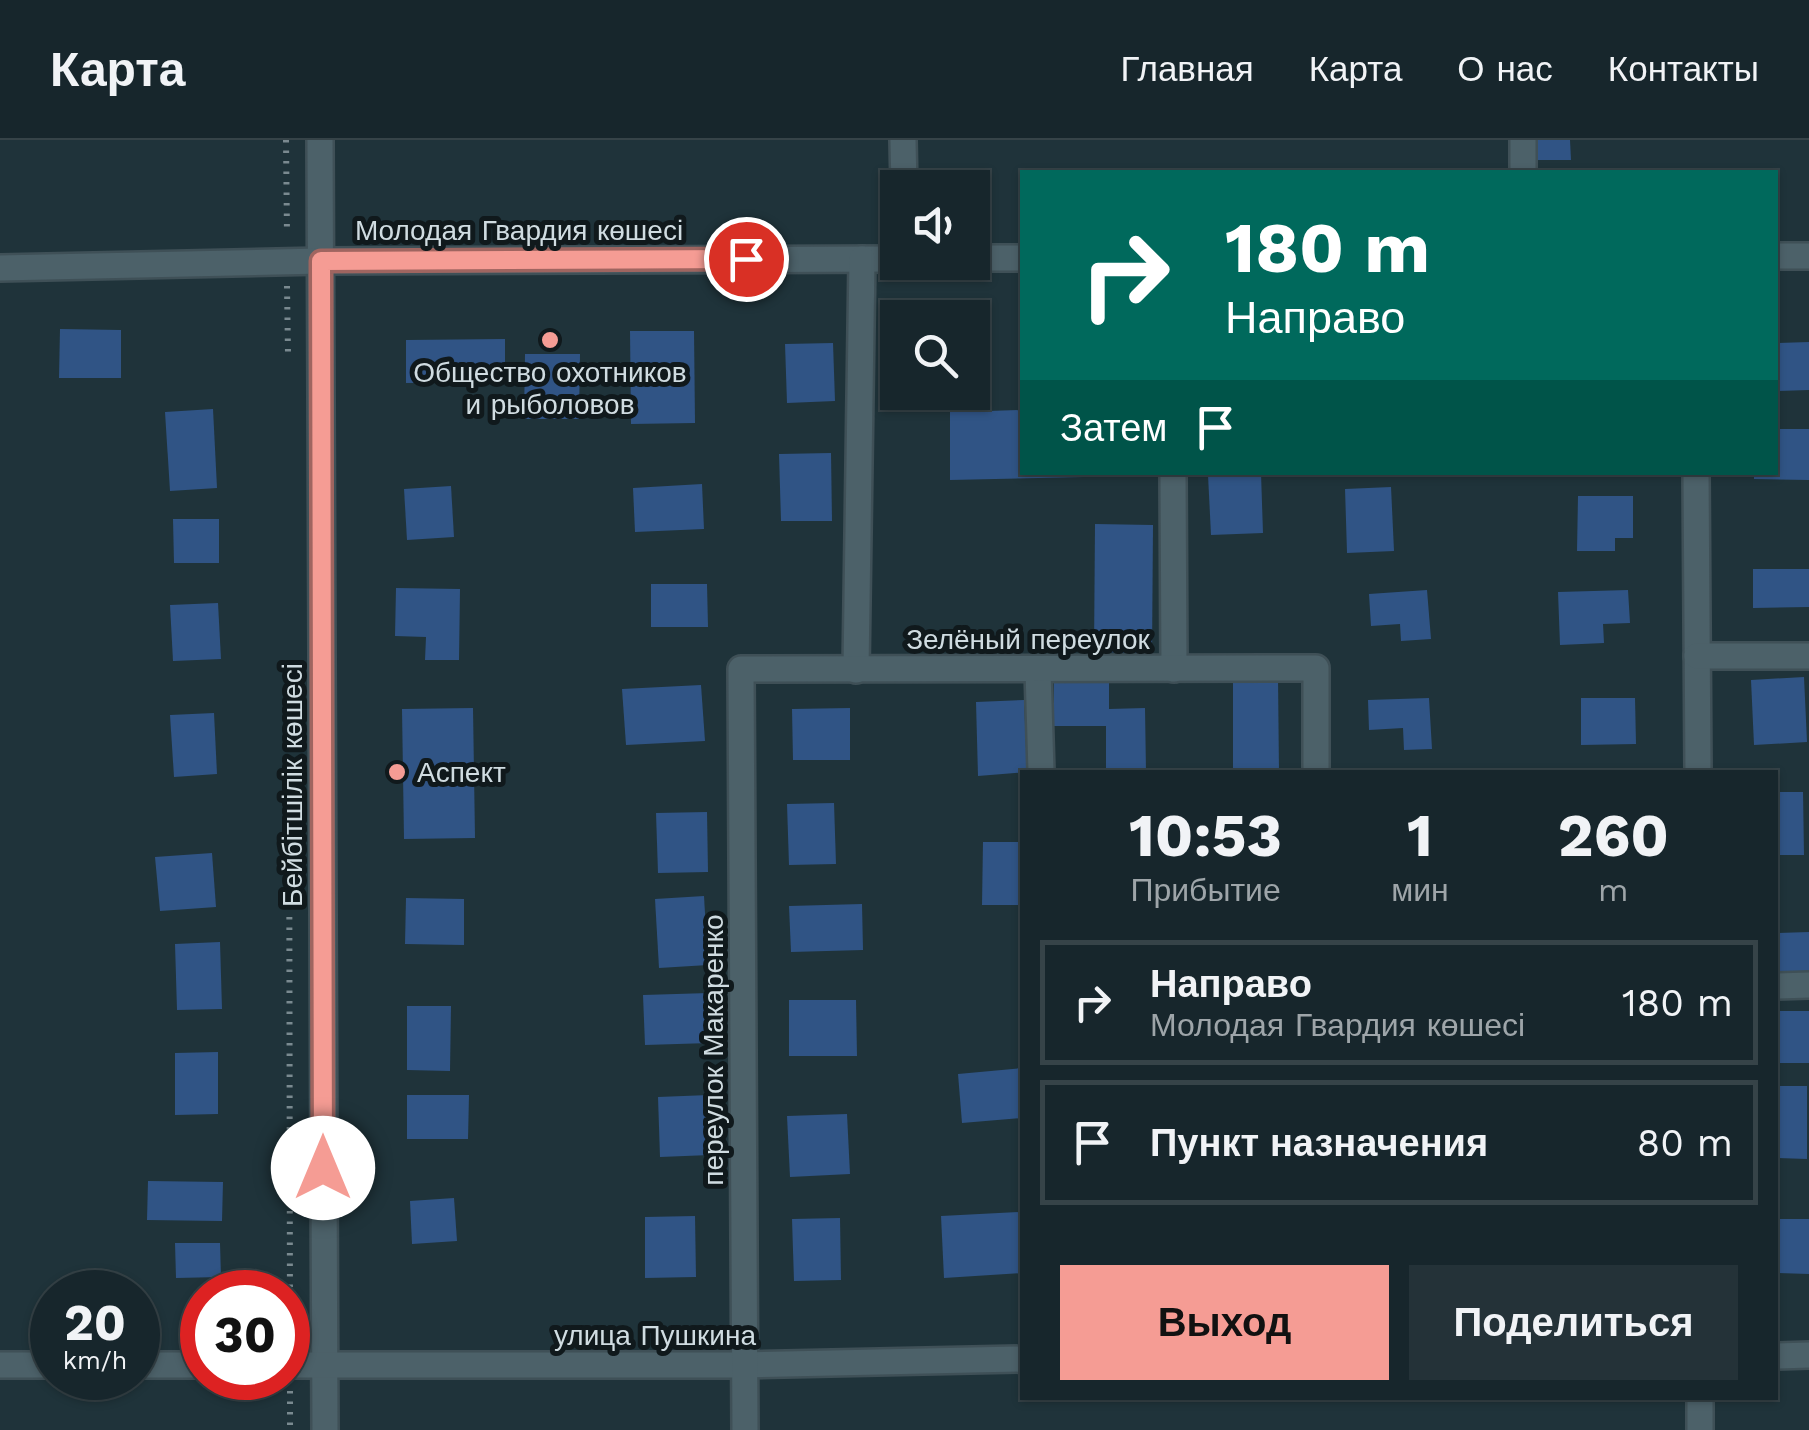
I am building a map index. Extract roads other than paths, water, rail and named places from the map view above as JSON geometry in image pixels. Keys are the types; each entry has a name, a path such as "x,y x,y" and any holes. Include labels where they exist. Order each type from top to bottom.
{"street":[{"name":"Бейбітшілік көшесі","path":"320,140 325,1430"},
{"path":"902,140 903,170"},
{"path":"1523,140 1523,170"},
{"path":"1778,256 1809,256"},
{"path":"990,258 1020,258"},
{"path":"856,670 862,259"},
{"name":"Молодая Гвардия көшесі","path":"0,268 321,261 880,259"},
{"path":"1173,475 1174,669"},
{"path":"1696,475 1698,770"},
{"path":"1697,656 1809,656"},
{"name":"Зелёный переулок","path":"741,669 1316,668 1316,770"},
{"name":"переулок Макаренко","path":"741,669 746,1430"},
{"path":"1038,670 1041,770"},
{"path":"1778,986 1809,985"},
{"path":"1778,1356 1809,1355"},
{"name":"улица Пушкина","path":"310,1364 744,1366 1020,1359"},
{"path":"0,1364 30,1365"},
{"path":"1700,1400 1700,1430"}],"place":[{"name":"Общество охотников и рыболовов","path":"550,340"},
{"name":"Аспект","path":"397,772"}]}
